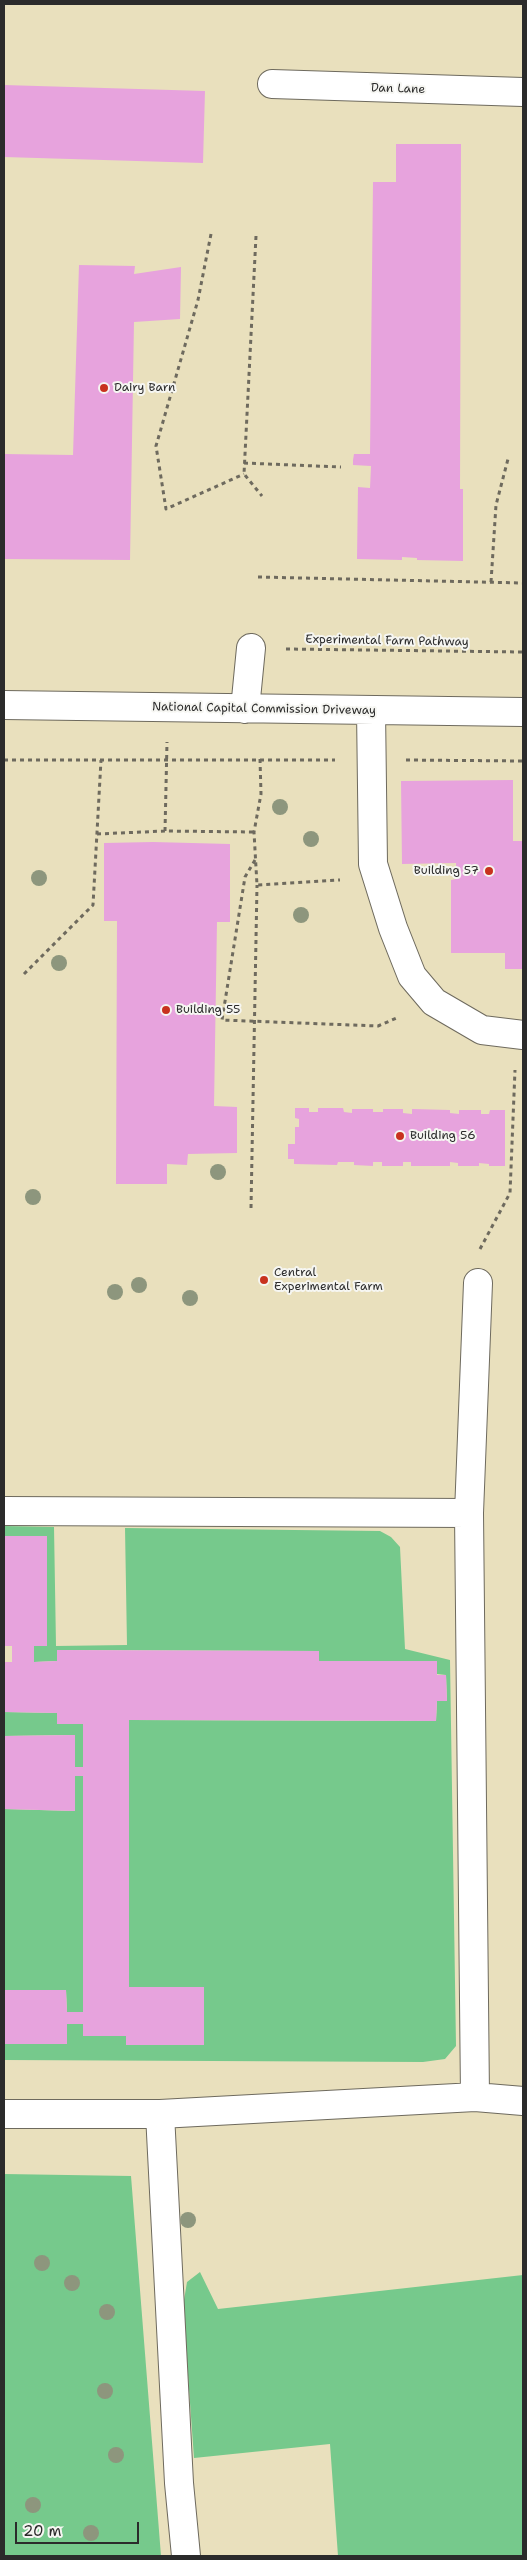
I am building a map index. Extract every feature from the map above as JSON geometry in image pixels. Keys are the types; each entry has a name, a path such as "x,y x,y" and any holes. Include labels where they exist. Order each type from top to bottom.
{"street":[{"name":"Dan Lane","path":"272,84 523,92"},
{"path":"245,709 251,648"},
{"name":"National Capital Commission Driveway","path":"4,705 523,712"},
{"path":"371,710 373,864 393,928 412,976 434,1002 482,1030 520,1035"},
{"path":"476,2097 469,1512 478,1283"},
{"path":"4,1511 469,1512"},
{"path":"4,2114 160,2114 476,2097 523,2101"},
{"path":"160,2114 179,2483 186,2556"}],"path":[{"path":"211,234 198,300 156,446 166,509 244,474"},
{"path":"256,236 244,474 262,496"},
{"path":"491,582 496,504 508,459"},
{"path":"244,463 341,467"},
{"path":"258,577 523,582"},
{"name":"Experimental Farm Pathway","path":"251,648 523,652"},
{"path":"165,831 168,707"},
{"path":"251,1208 257,885 254,832 261,794 260,759"},
{"path":"4,760 523,761"},
{"path":"24,974 94,905 101,760"},
{"path":"97,834 165,831 254,832"},
{"path":"256,860 245,877 222,1020 378,1026 434,1002"},
{"path":"257,885 351,880 377,876"},
{"path":"478,1253 510,1193 520,1035"}],"green space":[{"path":"4,1526 54,1527 56,1646 127,1645 125,1528 380,1531 391,1537 400,1547 405,1649 450,1660 456,2046 445,2059 423,2062 4,2060 4,2044 67,2044 67,2024 83,2024 83,2036 126,2036 127,2045 204,2045 204,1987 129,1987 129,1720 436,1721 437,1701 447,1701 446,1675 319,1661 318,1651 57,1650 57,1661 34,1662 34,1646 47,1646 47,1536 4,1536"},
{"path":"4,1712 57,1713 57,1724 83,1724 83,1767 75,1767 74,1735 4,1736"},
{"path":"75,1776 83,1776 83,2012 67,2012 66,1990 4,1990 4,1809 74,1811"},
{"path":"4,2174 131,2176 161,2556 4,2556"},
{"path":"200,2272 218,2309 523,2275 523,2556 338,2556 330,2444 194,2458 183,2306 187,2282"}],"building":[{"path":"4,85 205,91 203,163 4,157"},
{"path":"396,144 461,144 460,489 463,489 463,561 417,560 417,558 402,557 402,560 357,559 358,487 370,488 371,466 353,465 353,460 354,454 370,454 373,182 396,182"},
{"name":"Dairy Barn","path":"79,265 135,266 134,274 181,267 180,319 134,322 130,560 4,559 4,454 73,455"},
{"name":"Building 57","path":"513,780 513,841 523,841 523,969 505,969 505,953 451,953 451,880 456,879 456,863 402,864 401,781"},
{"name":"Building 55","path":"104,843 230,844 230,922 217,922 214,1106 237,1107 237,1153 188,1154 187,1165 167,1164 167,1184 116,1184 117,921 104,921"},
{"name":"Building 56","path":"295,1108 309,1108 309,1112 318,1112 318,1108 343,1108 344,1112 352,1113 352,1109 373,1109 373,1112 383,1112 383,1109 403,1109 403,1113 412,1114 412,1109 450,1110 450,1113 459,1114 459,1110 481,1110 481,1114 489,1114 490,1110 505,1110 505,1166 489,1166 489,1164 479,1163 479,1166 458,1166 458,1163 450,1162 450,1166 411,1166 411,1162 403,1162 403,1166 382,1166 382,1162 373,1162 373,1166 354,1165 354,1162 338,1162 337,1165 294,1164 294,1159 288,1159 288,1144 295,1144 295,1127 299,1127 299,1119 295,1118"},
{"path":"4,1536 47,1536 47,1646 34,1646 34,1662 57,1661 57,1650 319,1651 319,1661 437,1661 437,1675 446,1675 447,1701 437,1701 436,1721 129,1720 129,1987 204,1987 204,2045 126,2045 126,2036 83,2036 83,2024 67,2024 67,2044 4,2044 4,1990 66,1990 67,2012 83,2012 83,1776 75,1776 75,1811 4,1809 4,1736 75,1735 75,1767 83,1767 83,1724 57,1724 57,1713 4,1712 4,1662 12,1662 12,1646 4,1646"}],"place":[{"name":"Dairy Barn","path":"104,388"},
{"name":"Building 57","path":"489,871"},
{"name":"Building 55","path":"166,1010"},
{"name":"Building 56","path":"400,1136"},
{"name":"Central Experimental Farm","path":"264,1280"}]}
